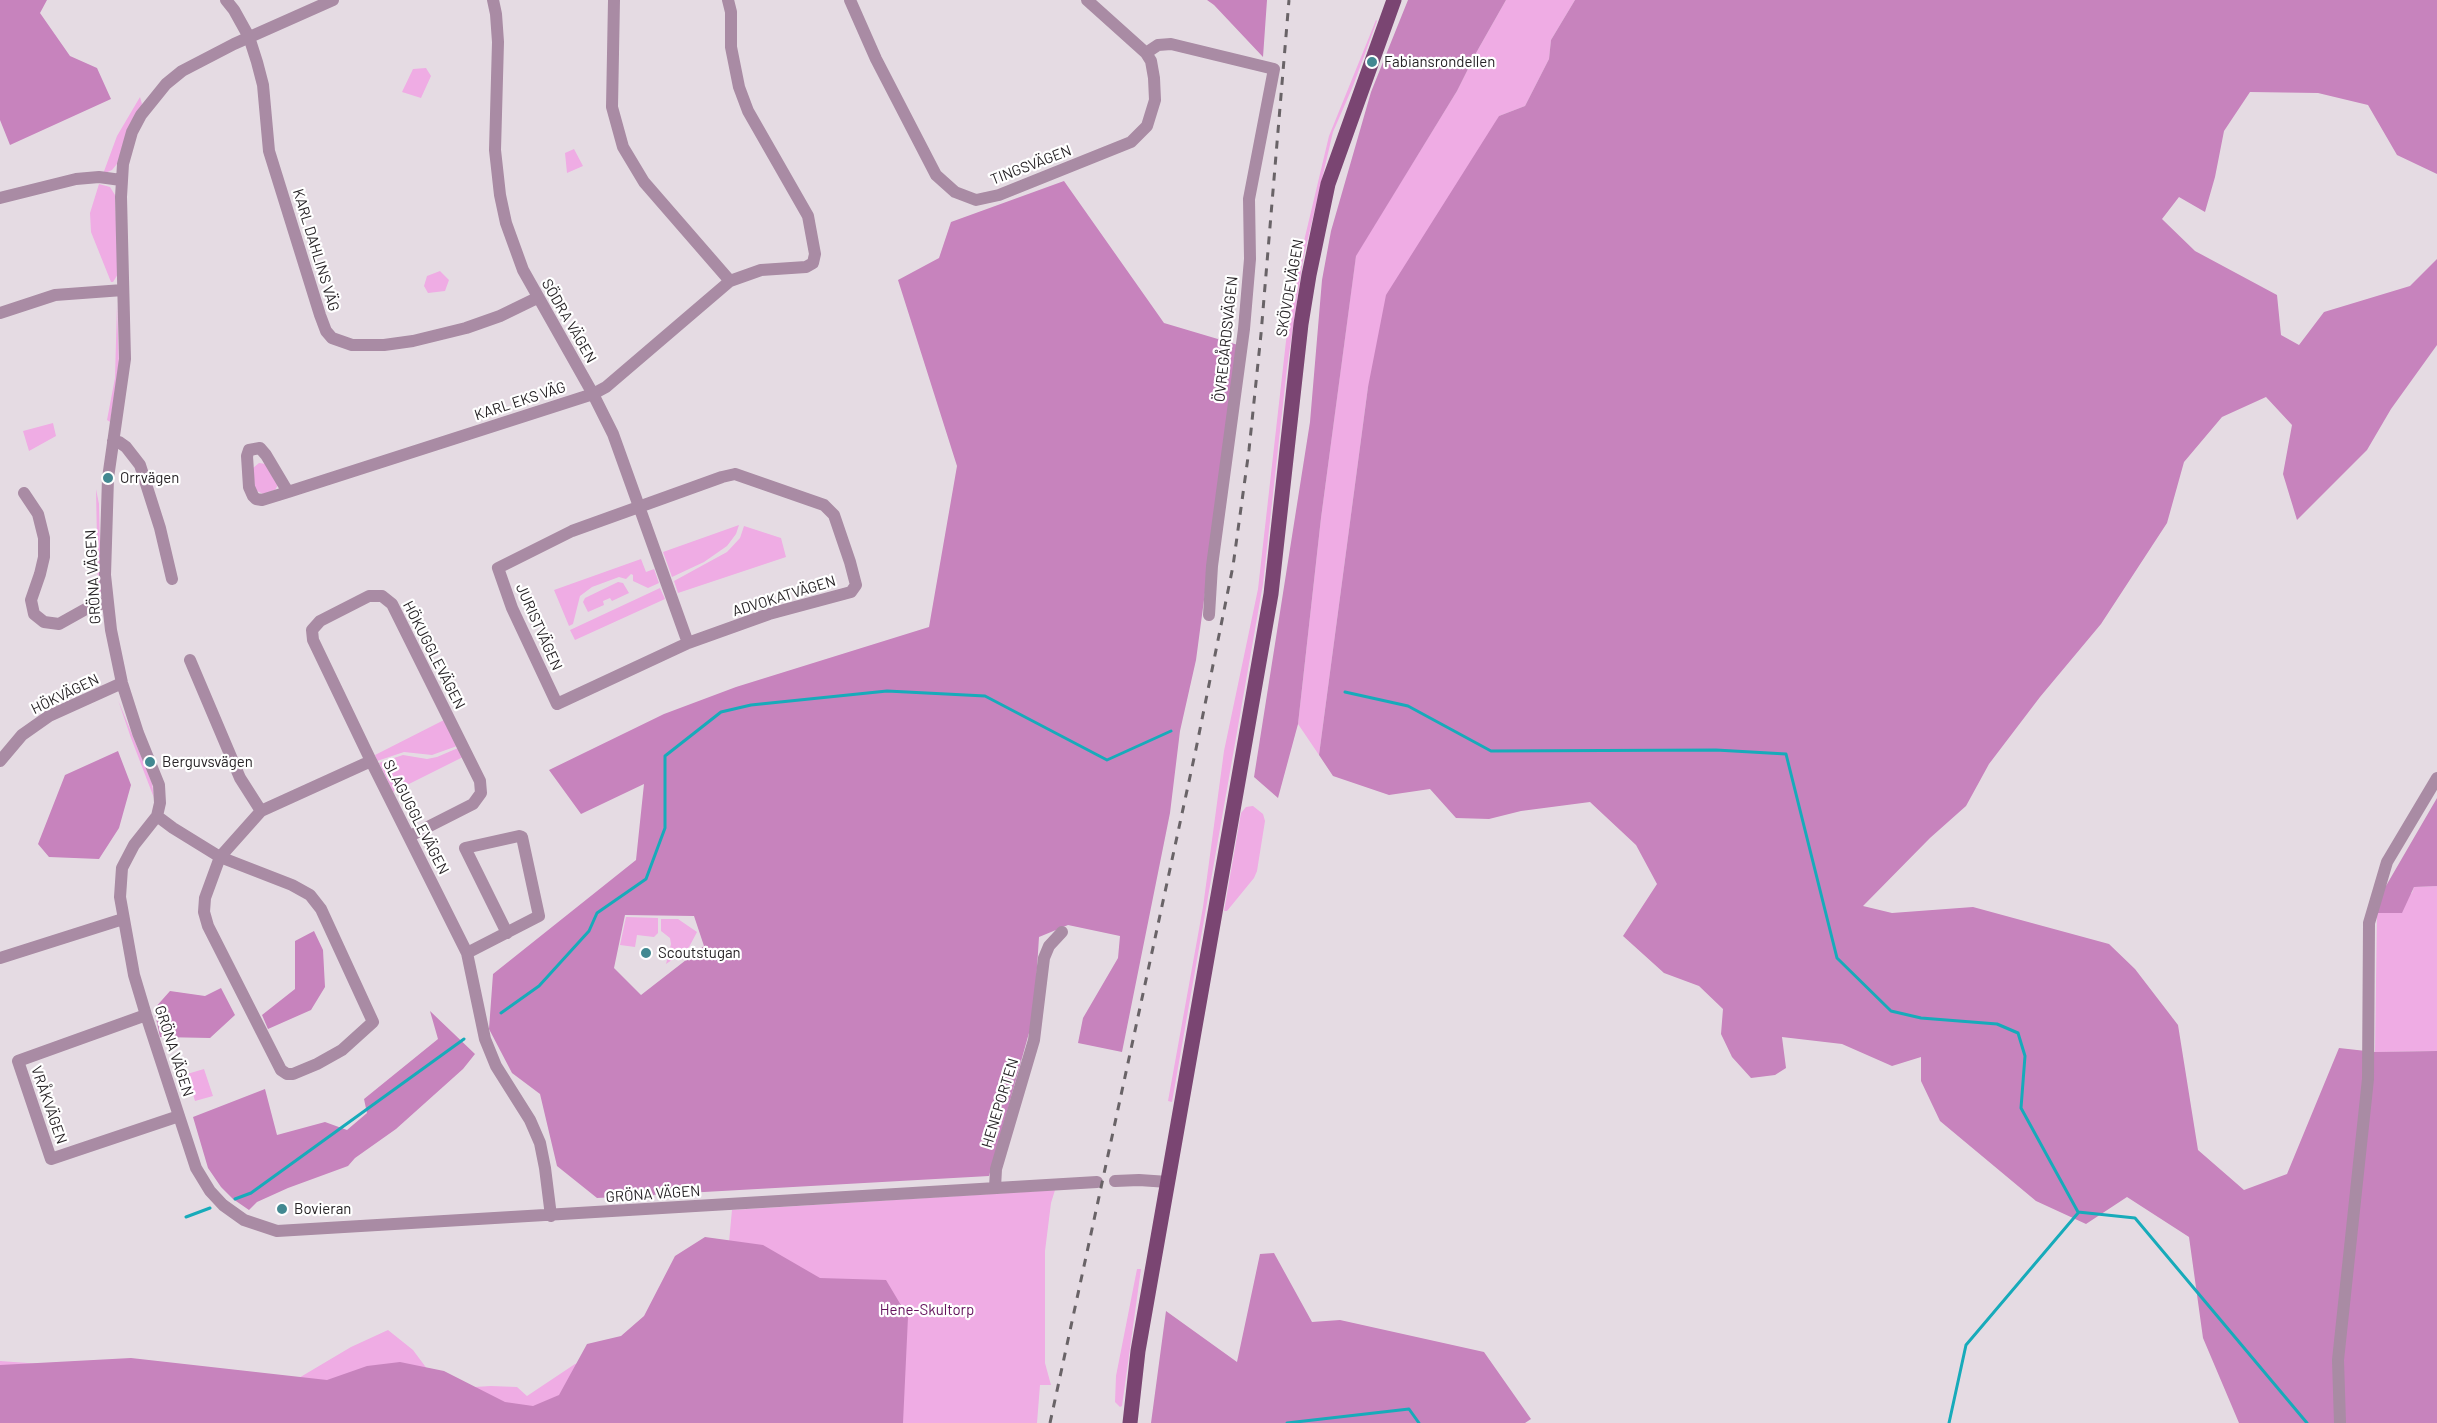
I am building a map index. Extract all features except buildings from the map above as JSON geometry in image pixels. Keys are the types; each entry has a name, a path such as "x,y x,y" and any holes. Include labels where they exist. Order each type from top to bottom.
{"main road":[{"name":"SKÖVDEVÄGEN","path":"1130,1423 1138,1351 1271,594 1301,324 1309,275 1328,184 1394,0"}],"street":[{"name":"KARL DAHLINS VÄG","path":"226,0 249,37 263,85 269,151 320,315 326,332 332,338 352,345 384,345 413,341 466,328 537,298"},
{"name":"GRÖNA VÄGEN","path":"333,0 249,37 182,71 153,98 132,132 126,150 121,180 125,359 105,516 107,603 122,683 138,733 159,784 160,803 157,816 134,845 122,868 120,897 134,975 196,1168 210,1191 223,1205 244,1220 277,1231 313,1231 995,1188"},
{"name":"SÖDRA VÄGEN","path":"493,0 498,42 495,150 500,195 513,247 537,298 593,394 613,434 688,643"},
{"path":"614,0 612,107 624,147 644,182 730,281 761,270 806,267 813,263 815,254 808,216 748,111 739,87 731,47 731,12 728,0"},
{"name":"TINGSVÄGEN","path":"850,0 876,59 936,175 956,192 976,200 999,195 1131,142 1147,126 1155,100 1151,61 1146,53"},
{"path":"1086,0 1146,53"},
{"name":"ÖVREGÅRDSVÄGEN","path":"1146,53 1158,45 1171,44 1274,69 1249,199 1250,259 1244,329 1212,566 1209,615"},
{"path":"0,198 76,179 99,177 121,180"},
{"name":"KARL EKS VÄG","path":"288,492 593,394 606,387 730,281"},
{"path":"0,313 55,295 123,290"},
{"path":"113,441 126,447 140,465 160,528 172,579"},
{"name":"ADVOKATVÄGEN","path":"639,507 735,474 824,505 834,515 855,578 856,585 851,592 769,614 688,643"},
{"path":"24,493 39,514 44,538 44,557 31,600 34,614 44,622 59,624 93,605 107,603"},
{"name":"JURISTVÄGEN","path":"639,507 550,540 498,568 512,608 557,704 688,643"},
{"name":"HÖKUGGLEVÄGEN","path":"371,761 313,640 312,630 320,621 360,600 369,596 382,596 392,604 480,782 481,794 473,804 410,836"},
{"path":"190,660 240,778 261,811"},
{"name":"HÖKVÄGEN","path":"0,761 27,731 49,716 122,683"},
{"name":"SLAGUGGLEVÄGEN","path":"220,857 261,811 371,761 467,953 485,1039 496,1066 530,1120 540,1143 551,1216"},
{"path":"2340,1423 2338,1359 2368,1079 2369,923 2387,862 2437,778"},
{"path":"157,816 220,857 290,884 310,895 321,909 371,1013 373,1022 342,1050 293,1074 287,1074 281,1070 208,926 204,912 205,898 220,857"},
{"name":"SLAGUGGLEVÄGEN","path":"467,953 507,933 539,916 522,837 519,836 465,848 507,933"},
{"path":"0,958 123,919"},
{"name":"HENEPORTEN","path":"995,1188 996,1168 1034,1040 1044,958 1048,946 1062,932"},
{"name":"VRÅKVÄGEN","path":"146,1015 18,1061 51,1159 180,1116"},
{"path":"1115,1181 1139,1179 1168,1182"},
{"path":"995,1188 1096,1182"}],"green space":[{"path":"1506,0 1575,0 1551,40 1549,59 1525,106 1499,116 1368,387 1319,755 1298,724 1321,518 1356,255 1457,91"},
{"path":"1376,20 1353,86 1333,132 1303,260 1287,368 1263,584 1172,1102 1168,1101 1203,907 1224,751 1258,589 1286,341 1299,262 1329,136"},
{"path":"426,68 431,76 421,98 402,92 413,69"},
{"path":"140,97 142,104 117,164 112,170 103,174 117,136"},
{"path":"574,149 583,166 567,173 565,153"},
{"path":"99,184 110,187 115,195 118,274 113,282 111,282 91,232 90,213"},
{"path":"440,271 449,280 445,291 428,293 424,286 427,276"},
{"path":"117,304 119,367 110,422 107,420 115,378"},
{"path":"53,423 56,436 29,451 23,431"},
{"path":"259,463 266,464 278,485 275,490 263,494 255,490 253,468"},
{"path":"96,489 99,504 101,591 98,595"},
{"path":"739,525 736,534 727,546 704,562 672,577 663,552"},
{"path":"744,526 781,538 786,557 678,593 674,581 727,552 740,538"},
{"path":"641,559 646,572 654,569 659,583 648,588 633,581 631,574 626,579 619,577 592,587 580,596 573,624 569,626 554,590"},
{"path":"618,582 623,583 629,593 612,601 610,598 603,601 604,605 588,612 583,602 585,598"},
{"path":"660,588 665,599 575,640 570,630"},
{"path":"118,700 152,783 154,798 131,738"},
{"path":"444,720 457,746 432,755 404,752 377,761 375,755"},
{"path":"458,748 463,757 393,792 379,763 403,755 427,759"},
{"path":"1253,806 1263,814 1265,821 1257,871 1227,911 1224,911 1241,813 1246,807"},
{"path":"2437,886 2437,1051 2375,1052 2377,913 2412,893 2414,887"},
{"path":"626,917 658,918 658,933 654,937 637,935 635,947 620,945"},
{"path":"661,919 678,919 697,932 688,949 666,964 671,944 670,938 661,931"},
{"path":"204,1069 213,1096 195,1101 187,1074"},
{"name":"Hene-Skultorp","path":"1055,1190 1051,1203 1045,1251 1045,1363 1051,1385 1040,1385 1037,1423 0,1423 0,1361 292,1382 351,1347 388,1330 413,1350 442,1389 517,1387 527,1396 575,1364 619,1354 729,1242 732,1210"},
{"path":"1137,1269 1141,1269 1122,1406 1120,1407 1115,1402 1116,1376"}],"shaded area":[{"path":"0,0 47,0 40,13 70,56 97,68 111,99 10,145 0,120"},
{"path":"1207,0 1267,0 1263,57 1214,5"},
{"path":"1408,0 1506,0 1457,91 1356,256 1321,518 1298,724 1278,798 1254,777 1310,422 1322,280 1331,231 1371,92"},
{"path":"1575,0 2437,0 2437,174 2397,155 2368,105 2318,93 2250,92 2224,131 2205,212 2179,197 2162,219 2195,251 2277,295 2281,335 2299,345 2324,312 2410,286 2437,259 2437,345 2391,409 2367,450 2297,520 2283,474 2292,425 2266,397 2222,417 2184,462 2167,523 2101,624 2040,697 1989,764 1966,806 1930,838 1863,906 1892,913 1973,907 2109,944 2135,969 2178,1025 2198,1150 2244,1190 2287,1174 2339,1048 2375,1052 2437,1051 2437,1423 2239,1423 2203,1338 2189,1237 2127,1197 2086,1224 2036,1201 1940,1121 1921,1081 1921,1057 1892,1066 1842,1044 1782,1037 1786,1068 1775,1075 1751,1078 1732,1057 1721,1034 1723,1009 1699,986 1664,973 1623,936 1657,884 1636,845 1590,802 1521,811 1489,819 1456,818 1430,789 1389,795 1333,776 1319,755 1368,387 1386,295 1499,116 1525,106 1549,59 1551,40"},
{"path":"1064,181 1164,323 1238,345 1196,660 1180,731 1170,813 1122,1052 1078,1043 1083,1018 1118,958 1120,936 1068,925 1039,937 1034,1015 989,1176 597,1198 557,1166 540,1094 512,1073 489,1029 493,974 636,860 644,784 581,814 549,770 664,714 736,687 929,627 957,466 898,280 939,258 951,222","holes":["625,915 694,916 704,946 641,995 614,968"]},
{"path":"118,751 131,785 119,828 99,859 49,857 38,844 65,775"},
{"path":"2437,798 2437,886 2414,887 2402,913 2377,913 2383,891"},
{"path":"314,931 323,950 325,987 311,1010 268,1029 262,1015 295,989 295,941"},
{"path":"221,988 235,1015 210,1038 160,1037 154,1009 170,991 205,996"},
{"path":"430,1011 475,1054 463,1069 396,1129 355,1158 348,1166 288,1188 257,1202 249,1210 221,1187 208,1168 193,1117 265,1089 277,1135 325,1122 347,1130 367,1113 364,1099 438,1039"},
{"name":"Hene-Skultorp","path":"705,1237 763,1245 820,1278 886,1280 908,1317 903,1423 0,1423 0,1365 131,1358 327,1380 367,1366 400,1362 444,1371 505,1402 533,1406 559,1395 587,1344 621,1336 644,1316 675,1256"},
{"path":"1274,1253 1312,1322 1340,1320 1484,1352 1531,1419 1525,1423 1151,1423 1166,1311 1237,1362 1260,1254"}],"waterway":[{"path":"501,1013 539,986 589,931 597,913 646,879 665,828 665,756 721,712 751,705 887,691 985,696 1107,760 1171,731"},
{"path":"1345,692 1408,706 1491,751 1716,750 1786,754 1837,958 1891,1011 1921,1018 1997,1024 2018,1033 2025,1056 2021,1108 2078,1212"},
{"path":"235,1199 251,1193 464,1039"},
{"path":"186,1217 210,1208"},
{"path":"2078,1212 2135,1218 2307,1423"},
{"path":"1949,1423 1966,1345 2078,1213"},
{"path":"1287,1423 1409,1409 1419,1423"}],"railway":[{"path":"1050,1423 1196,749 1233,566 1249,450 1261,334 1289,0"}],"place":[{"name":"Fabiansrondellen","path":"1372,62"},
{"name":"Orrvägen","path":"108,478"},
{"name":"Berguvsvägen","path":"150,762"},
{"name":"Scoutstugan","path":"646,953"},
{"name":"Bovieran","path":"282,1209"}]}
